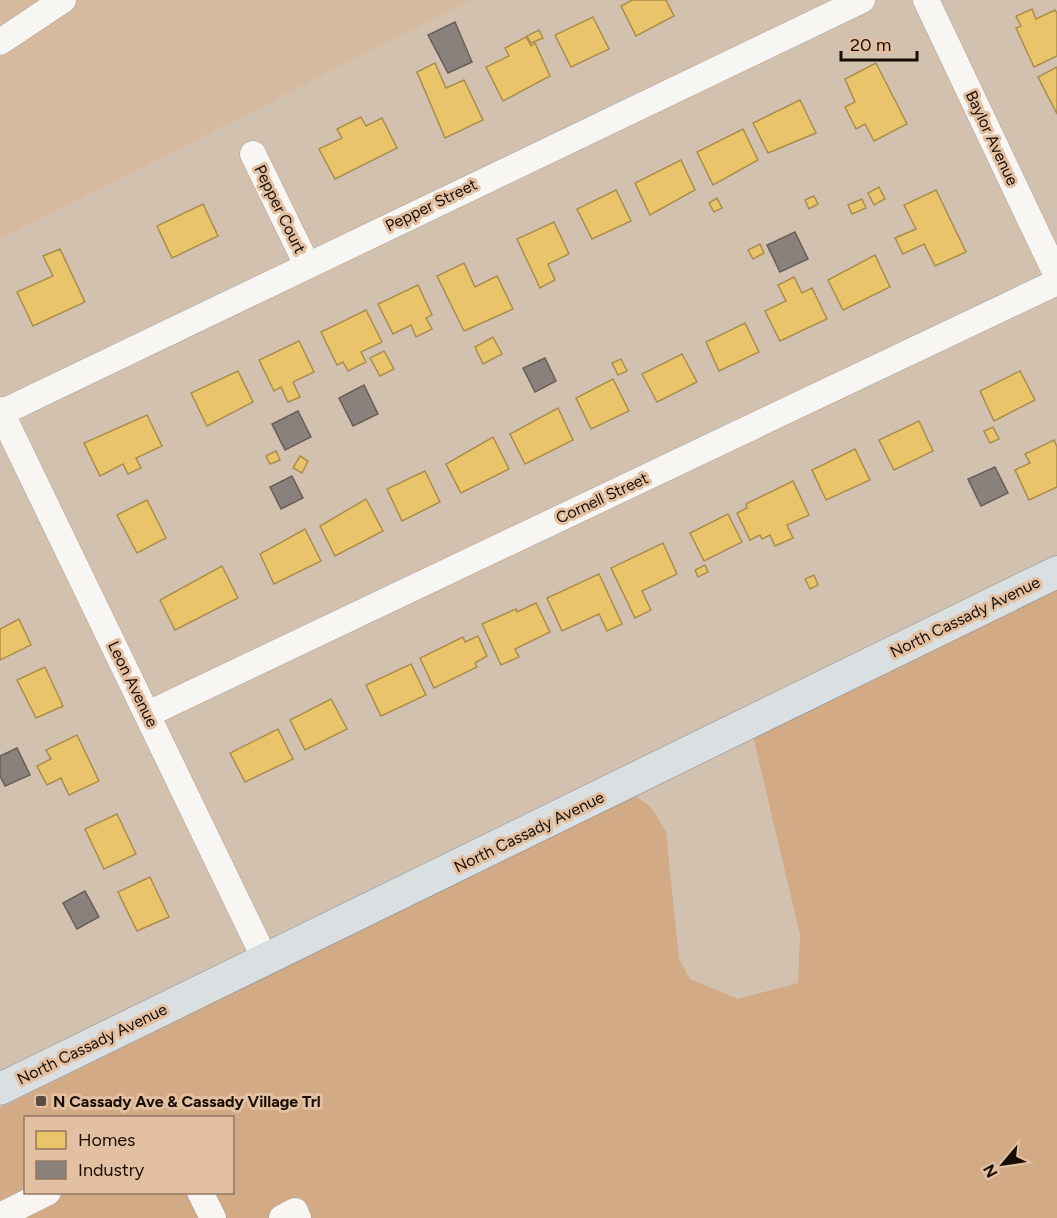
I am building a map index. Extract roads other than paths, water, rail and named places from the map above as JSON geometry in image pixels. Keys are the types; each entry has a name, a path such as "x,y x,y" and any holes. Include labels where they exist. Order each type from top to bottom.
{"main road":[{"name":"North Cassady Avenue","path":"0,1089 1057,572"}],"street":[{"path":"0,42 63,0"},
{"name":"Pepper Street","path":"1,412 862,0"},
{"name":"Baylor Avenue","path":"926,0 1057,276"},
{"name":"Pepper Court","path":"253,154 308,265"},
{"name":"Cornell Street","path":"148,714 1057,282"},
{"name":"Leon Avenue","path":"1,412 265,959"},
{"path":"0,1216 44,1194"},
{"path":"201,1194 213,1218"},
{"path":"282,1218 295,1211 298,1218"}],"place":[{"name":"N Cassady Ave & Cassady Village Trl","path":"41,1101"}]}
